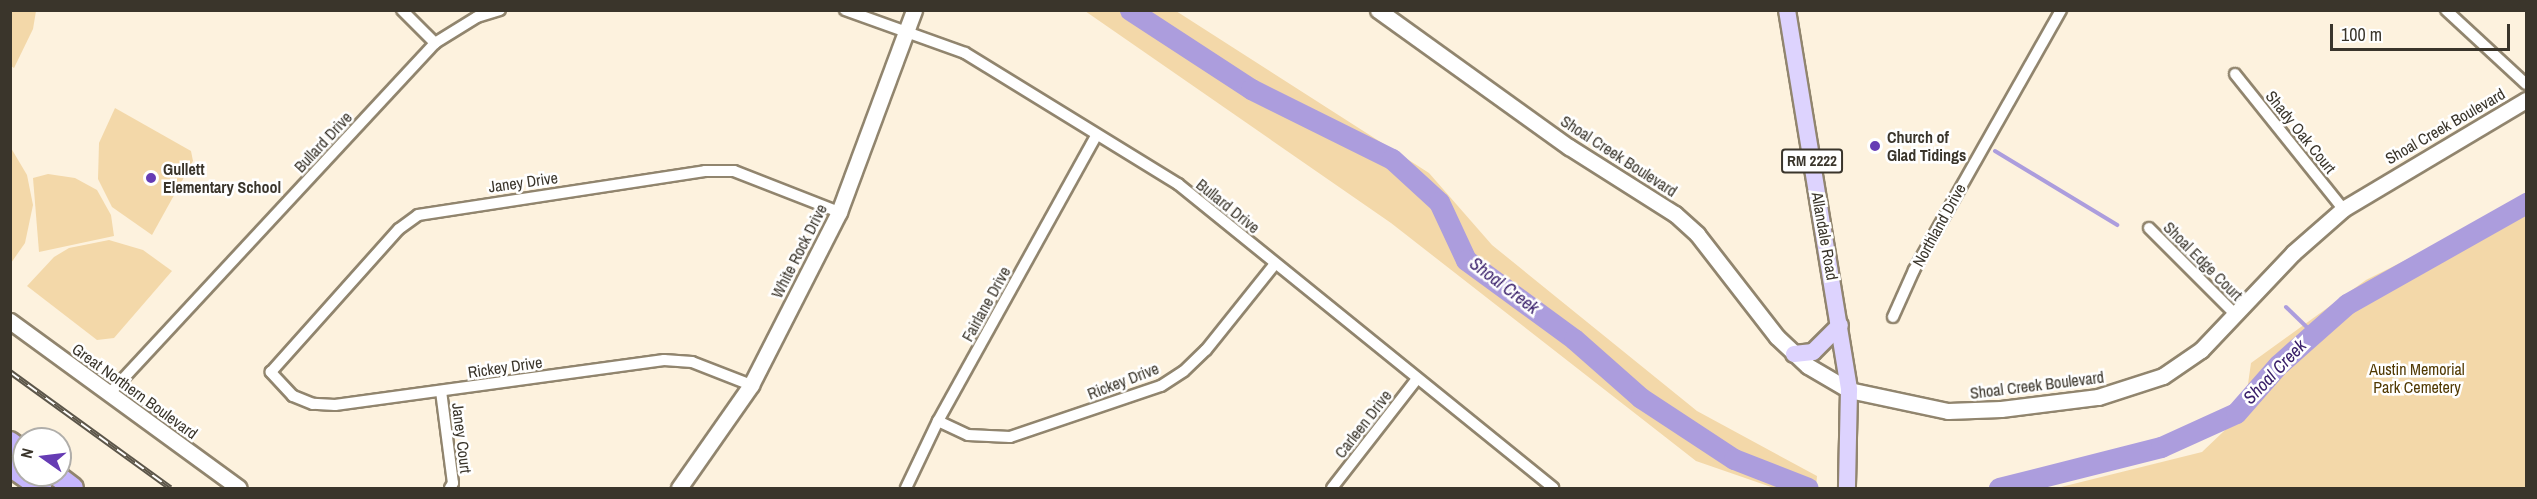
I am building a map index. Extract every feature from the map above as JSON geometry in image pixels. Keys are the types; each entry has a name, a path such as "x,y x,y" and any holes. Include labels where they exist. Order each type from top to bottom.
{"highway":[{"path":"10,465 41,489"}],"main road":[{"name":"Allandale Road","path":"1787,10 1849,390"},
{"path":"1794,354 1814,352 1840,325"},
{"name":"RM 2222","path":"1847,489 1850,456 1849,390"}],"street":[{"path":"402,10 435,44"},
{"name":"Bullard Drive","path":"109,394 435,44 477,17 500,10"},
{"name":"Bullard Drive","path":"845,10 965,53 1096,136 1178,184 1553,489"},
{"name":"White Rock Drive","path":"679,489 751,385 839,212 914,10"},
{"name":"Shoal Creek Boulevard","path":"1378,10 1569,147 1651,195 1675,214 1697,234 1794,354 1849,390 1923,408 1971,412 2098,397 2163,376 2201,350 2292,253 2343,209 2526,100"},
{"name":"Northland Drive","path":"1893,317 1914,270 2061,10"},
{"path":"2446,10 2526,84"},
{"name":"Shady Oak Court","path":"2235,74 2343,209"},
{"name":"Fairlane Drive","path":"906,489 938,421 1096,136"},
{"name":"Janey Drive","path":"271,372 399,229 418,215 682,175 734,171 839,212"},
{"name":"Shoal Edge Court","path":"2150,228 2236,315"},
{"name":"Rickey Drive","path":"938,421 968,435 1010,437 1161,386 1184,371 1206,350 1275,264"},
{"name":"Great Northern Boulevard","path":"10,321 239,489"},
{"name":"Rickey Drive","path":"271,372 293,396 313,404 334,405 664,360 692,362 751,385"},
{"name":"Carleen Drive","path":"1332,489 1417,379"},
{"name":"Janey Court","path":"441,391 453,483 450,489"}],"green space":[{"path":"11,10 36,11 33,29 14,68 11,66"},
{"path":"1085,11 1176,11 1429,173 1492,245 1697,411 1817,476 1816,488 1774,488 1696,461 1391,223"},
{"path":"115,108 191,151 193,161 152,235 112,207 98,179 99,143"},
{"path":"11,148 27,175 33,205 25,243 11,263"},
{"path":"48,174 75,178 97,190 111,215 114,236 39,252 33,178"},
{"name":"Austin Memorial Park Cemetery","path":"2526,200 2526,488 2057,488 2202,452 2244,412 2251,363 2366,280"},
{"path":"109,240 143,250 172,271 114,338 97,340 27,286 54,257 69,248"}],"waterway":[{"name":"Shoal Creek","path":"1130,10 1251,89 1392,159 1439,202 1466,260 1574,339 1641,398 1734,459 1808,488"},
{"path":"1995,151 2117,225"},
{"name":"Shoal Creek","path":"1999,488 2161,447 2236,413 2278,365 2347,304 2526,203"},
{"path":"2286,307 2313,333"}],"railway":[{"path":"10,372 170,488"}],"place":[{"name":"Church of Glad Tidings","path":"1875,146"},
{"name":"Gullett Elementary School","path":"151,178"}]}
